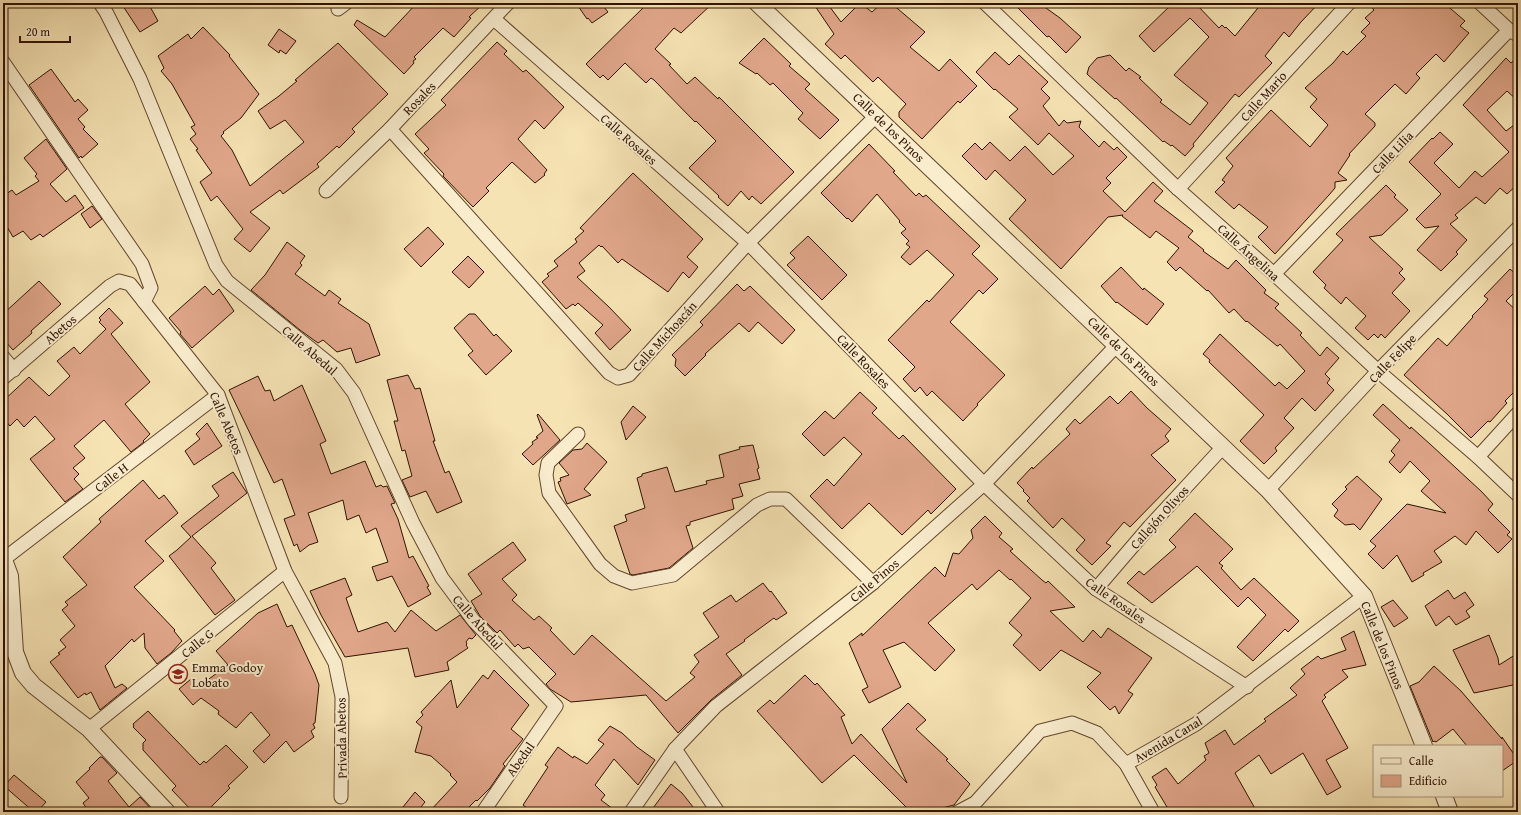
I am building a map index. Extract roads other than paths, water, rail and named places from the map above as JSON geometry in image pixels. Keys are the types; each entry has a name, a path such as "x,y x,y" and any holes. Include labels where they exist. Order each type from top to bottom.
{"street":[{"name":"Calle Abedul","path":"100,3 140,79 216,265 227,281 336,369 354,393 413,523 442,578 474,621 556,706"},
{"name":"Rosales","path":"326,191 390,129 508,3"},
{"name":"Calle de los Pinos","path":"758,3 1268,490 1364,596 1424,745"},
{"name":"Calle Ángelina","path":"985,3 1178,189 1274,274 1378,371 1518,495"},
{"name":"Calle Mario","path":"1178,189 1349,3"},
{"path":"1480,3 1514,33"},
{"name":"Calle Rosales","path":"494,19 748,243 984,484 1096,589 1247,686"},
{"name":"Calle Lilia","path":"1274,274 1514,33"},
{"path":"3,62 142,264 151,288 144,302"},
{"name":"Calle Michoacán","path":"390,129 609,373 618,378 629,375 748,243 876,115"},
{"name":"Calle Felipe","path":"1268,490 1378,371 1518,228"},
{"name":"Calle Abetos","path":"119,281 130,284 218,395 285,572"},
{"name":"Abetos","path":"3,378 110,286 119,281"},
{"name":"Calle Pinos","path":"631,812 675,749 716,706 873,583 984,484 1117,345"},
{"path":"3,357 14,370"},
{"name":"Calle H","path":"4,558 218,395"},
{"path":"1478,458 1518,413"},
{"path":"578,434 548,463 546,475 548,493 600,564 614,576 632,583 673,575 757,505 770,499 786,499 873,583"},
{"name":"Callejón Olivos","path":"1096,589 1150,526 1223,447"},
{"path":"4,558 10,576 16,652 23,672 34,686 89,729 167,812"},
{"name":"Calle G","path":"89,729 285,572"},
{"name":"Privada Abetos","path":"285,572 335,663 342,697 342,798"},
{"name":"Avenida Canal","path":"958,812 975,803 1040,731 1072,723 1097,732 1126,764 1196,724 1364,596"},
{"name":"Abedul","path":"483,812 556,706"},
{"path":"675,749 718,812"},
{"path":"1126,764 1153,812"},
{"path":"1444,797 1450,812"}],"place":[{"name":"Emma Godoy Lobato","path":"178,674"}]}
